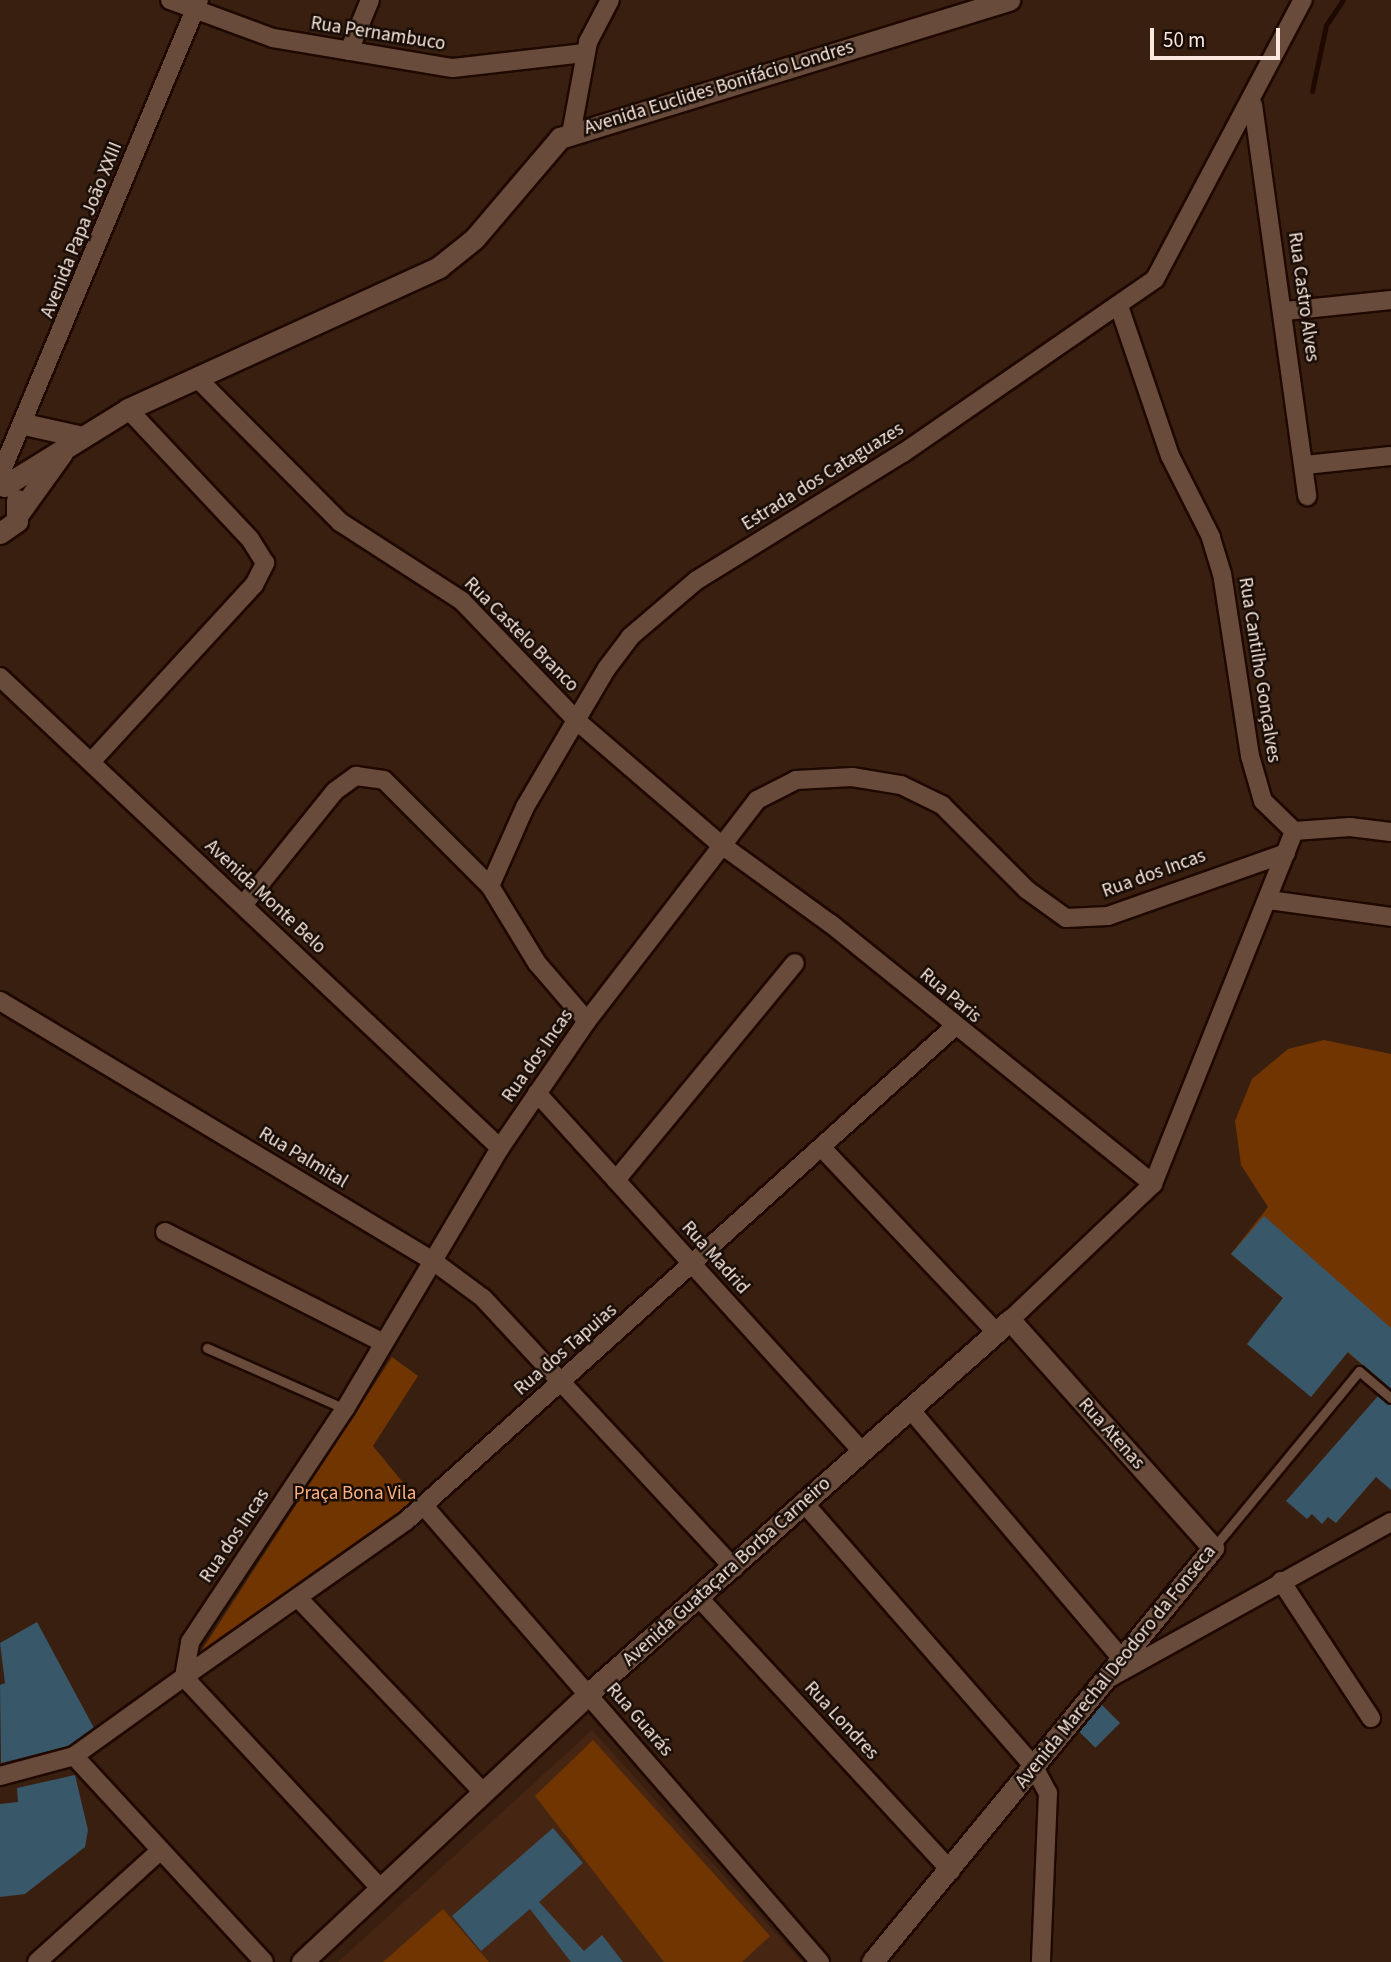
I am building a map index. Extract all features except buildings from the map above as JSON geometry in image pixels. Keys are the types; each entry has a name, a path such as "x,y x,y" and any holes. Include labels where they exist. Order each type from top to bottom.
{"street":[{"name":"Rua Pernambuco","path":"170,0 197,6 273,38 453,68 584,53"},
{"path":"349,51 370,0"},
{"path":"571,134 584,53 610,0"},
{"name":"Avenida Euclides Bonifácio Londres","path":"1,482 62,453 128,409 439,267 474,239 541,158 571,134 1009,0"},
{"name":"Estrada dos Cataguazes","path":"490,886 525,807 630,637 697,580 1120,309 1155,279 1253,105 1303,0"},
{"name":"Avenida Papa João XXIII","path":"1,482 197,6"},
{"name":"Rua Castro Alves","path":"1253,105 1285,311 1307,496"},
{"path":"1285,311 1391,300"},
{"name":"Rua Cantilho Gonçalves","path":"1120,309 1170,456 1211,537 1222,574 1250,756 1263,801 1276,821 1294,831"},
{"name":"Rua Castelo Branco","path":"197,378 340,522 462,601 577,721 719,843"},
{"path":"91,762 254,585 265,563 250,539 128,409"},
{"path":"24,424 83,437"},
{"name":"Avenida Euclides Bonifácio Londres","path":"0,533 19,513 62,453"},
{"path":"1305,465 1391,456"},
{"path":"1,482 17,497 19,513"},
{"name":"Avenida Monte Belo","path":"0,677 500,1148"},
{"path":"243,905 335,791 368,775 383,780 490,886 537,963 587,1021"},
{"name":"Rua dos Incas","path":"184,1677 190,1642 345,1409 382,1342 500,1148 587,1021 719,843 757,800 796,780 852,777 901,785 942,805 1027,890 1066,918 1108,916 1286,853"},
{"path":"1153,1184 1269,900 1294,831 1350,827 1391,832"},
{"name":"Rua Paris","path":"719,843 831,924 954,1027 1153,1184"},
{"path":"1269,900 1391,917"},
{"path":"616,1180 795,963"},
{"name":"Rua Palmital","path":"0,1001 433,1261 491,1306 734,1568"},
{"name":"Rua dos Tapuias","path":"184,1677 299,1600 424,1506 954,1027"},
{"name":"Rua Madrid","path":"537,1093 863,1451"},
{"path":"822,1148 1003,1326"},
{"name":"Avenida Guataçara Borba Carneiro","path":"302,1962 589,1694 700,1599 1003,1326 1153,1184"},
{"path":"165,1232 382,1342"},
{"name":"Rua Atenas","path":"1003,1326 1213,1548"},
{"path":"910,1409 1120,1657"},
{"path":"804,1503 1034,1767 1051,1810 1041,1962"},
{"name":"Rua Guarás","path":"424,1506 820,1962"},
{"path":"1099,1683 1391,1522"},
{"name":"Avenida Marechal Deodoro da Fonseca","path":"872,1962 951,1871 1120,1657 1213,1548"},
{"path":"1281,1581 1371,1718"},
{"name":"Rua Londres","path":"700,1599 951,1871"},
{"path":"299,1600 483,1792"},
{"path":"0,1776 74,1756 184,1677 381,1889"},
{"path":"74,1756 264,1962"},
{"path":"37,1962 160,1851"}],"lane":[{"path":"207,1348 345,1409"},
{"name":"Avenida Marechal Deodoro da Fonseca","path":"1213,1548 1359,1371 1391,1398"}],"shaded area":[{"path":"592,1730 802,1962 338,1962"}],"green space":[{"path":"1324,1040 1391,1054 1391,1389 1231,1254 1268,1207 1241,1165 1235,1121 1252,1079 1288,1049"},
{"name":"Praça Bona Vila","path":"392,1357 418,1376 373,1446 419,1502 194,1662"},
{"path":"593,1740 770,1936 742,1962 664,1962 535,1796"},
{"path":"443,1909 489,1962 383,1962"}],"waterway":[{"path":"1312,91 1326,25 1343,0"}]}
